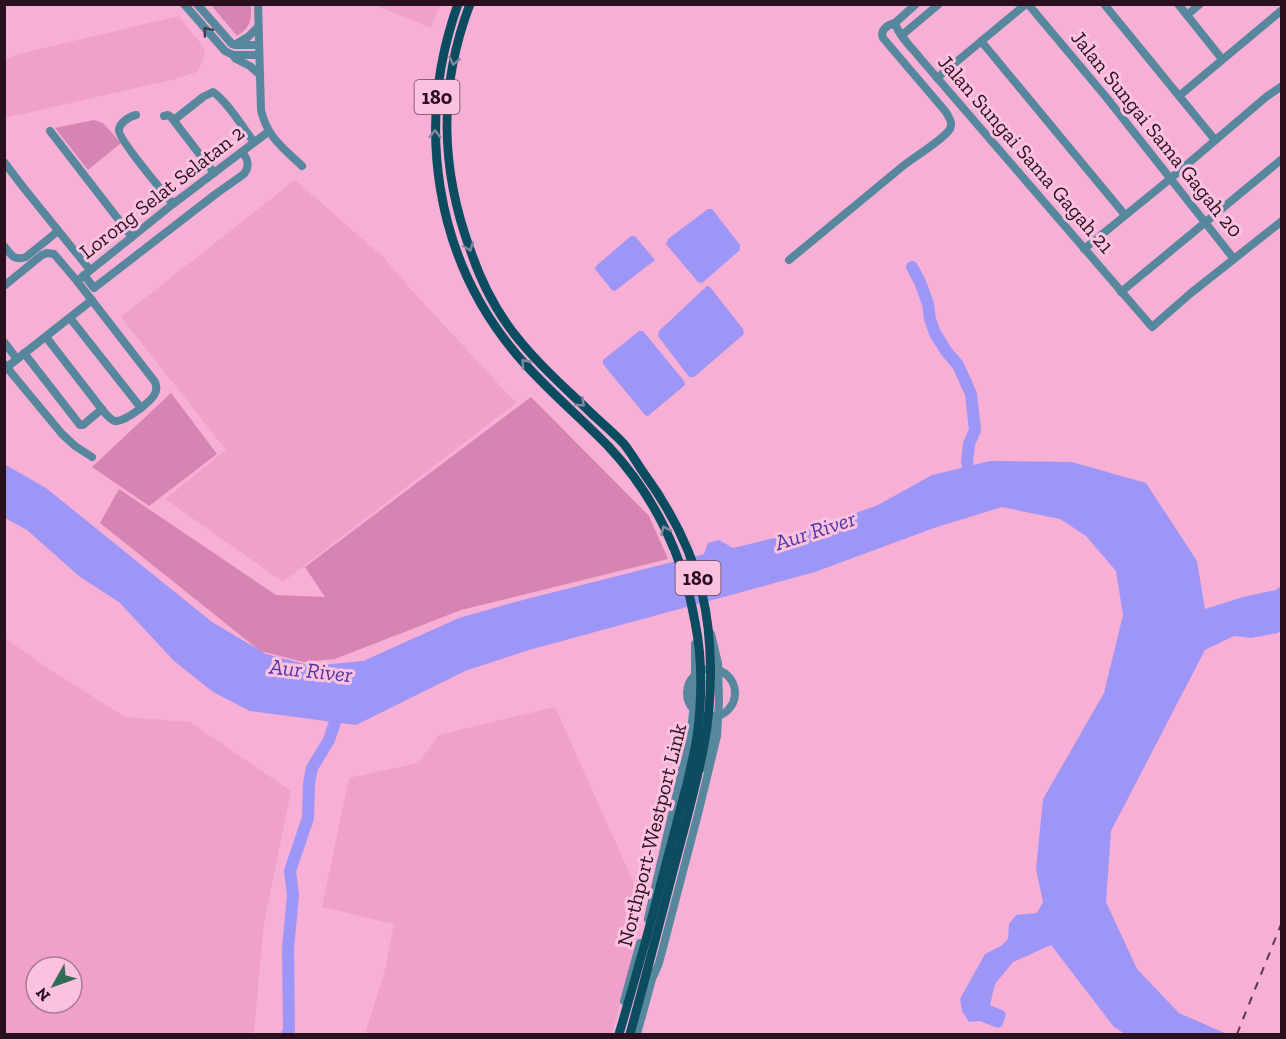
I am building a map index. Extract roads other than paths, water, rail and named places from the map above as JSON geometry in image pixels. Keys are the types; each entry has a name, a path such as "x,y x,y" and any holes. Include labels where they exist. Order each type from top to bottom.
{"main road":[{"name":"Northport-Westport Link","path":"458,4 445,49 437,97 435,143 441,192 453,241 471,284 491,320 505,339 527,366 609,448 631,473 649,499 668,535 684,577 695,620 700,681 698,730 653,913 617,1035"},
{"name":"Northport-Westport Link","path":"470,4 458,41 449,82 446,133 452,191 479,274 518,339 541,365 624,445 671,513 696,572 707,621 710,649 709,694 704,745 630,1035"}],"street":[{"path":"184,4 221,47 260,75"},
{"path":"197,4 235,45 259,45"},
{"path":"258,4 261,110 264,122 268,132 302,166"},
{"path":"789,260 946,134 952,125 946,112 883,39 884,29 895,23 905,8 916,4"},
{"path":"902,35 939,4"},
{"path":"937,78 1027,4"},
{"name":"Jalan Sungai Sama Gagah 20","path":"1027,4 1106,97 1234,259"},
{"path":"1104,4 1215,140"},
{"path":"1178,4 1222,59"},
{"path":"1187,15 1200,4"},
{"path":"1179,96 1281,10"},
{"name":"Jalan Sungai Sama Gagah 21","path":"895,23 937,78 1152,327 1234,259"},
{"path":"235,45 258,27"},
{"path":"981,41 1125,215"},
{"path":"233,54 259,55"},
{"path":"1084,249 1281,86"},
{"path":"174,120 213,92 222,100 254,142"},
{"path":"136,115 129,117 120,127 119,133 173,204"},
{"path":"164,116 168,115 174,120 213,173"},
{"path":"50,131 132,237"},
{"name":"Lorong Selat Selatan 2","path":"77,281 268,132"},
{"path":"4,162 58,231 87,273 94,288 216,193 244,174 248,161 242,152"},
{"path":"1121,292 1281,159"},
{"path":"1234,259 1281,221"},
{"path":"4,246 14,258 21,259 58,231"},
{"path":"4,285 42,255 54,254 154,382 156,393 141,408 121,421 113,420 46,337"},
{"path":"92,300 21,356 6,365 62,434 92,457"},
{"path":"70,318 141,408"},
{"path":"4,342 21,356 80,425 102,409"},
{"path":"648,920 692,731 695,694 695,620"},
{"path":"654,975 679,888 717,736 718,663 707,621"},
{"path":"712,669 720,670 727,675 734,686 734,699 727,711 721,714 705,716 698,712 688,700 688,685 698,673 712,669"},
{"path":"617,1035 687,770 698,712"},
{"path":"638,1035 654,975 663,925 708,752 713,716"}],"water":[{"path":"708,209 712,209 740,245 740,250 702,283 698,282 666,244 668,239"},
{"path":"631,236 635,236 655,260 615,291 595,269"},
{"path":"707,286 743,329 744,334 694,377 689,377 658,336 659,331"},
{"path":"639,331 643,331 685,385 648,416 603,364 603,360"},
{"name":"Aur River","path":"990,461 1072,462 1146,483 1197,561 1205,609 1276,590 1281,586 1281,630 1278,633 1251,638 1234,636 1205,650 1111,831 1106,902 1137,969 1179,1013 1227,1034 1125,1034 1114,1027 1051,945 1013,962 995,984 990,1005 1004,1011 1006,1015 1002,1026 998,1028 980,1021 969,1022 962,1011 960,999 985,954 1001,946 1008,939 1009,924 1016,915 1037,913 1043,902 1036,869 1043,799 1104,693 1123,615 1116,571 1086,536 1060,519 1002,507 934,528 815,572 529,650 465,671 356,725 250,711 213,692 174,661 119,602 80,577 27,530 5,518 4,464 46,488 212,622 266,654 312,666 363,661 459,618 704,554 708,543 719,540 733,548 811,529 878,505 932,475"}],"waterway":[{"path":"912,267 928,304 935,333 958,365 971,394 975,430 969,444 967,462 971,480"},
{"path":"287,1034 289,1031 288,949 293,895 290,871 308,818 312,768 329,740 340,707"}],"railway":[{"path":"1237,1034 1282,922"}]}
